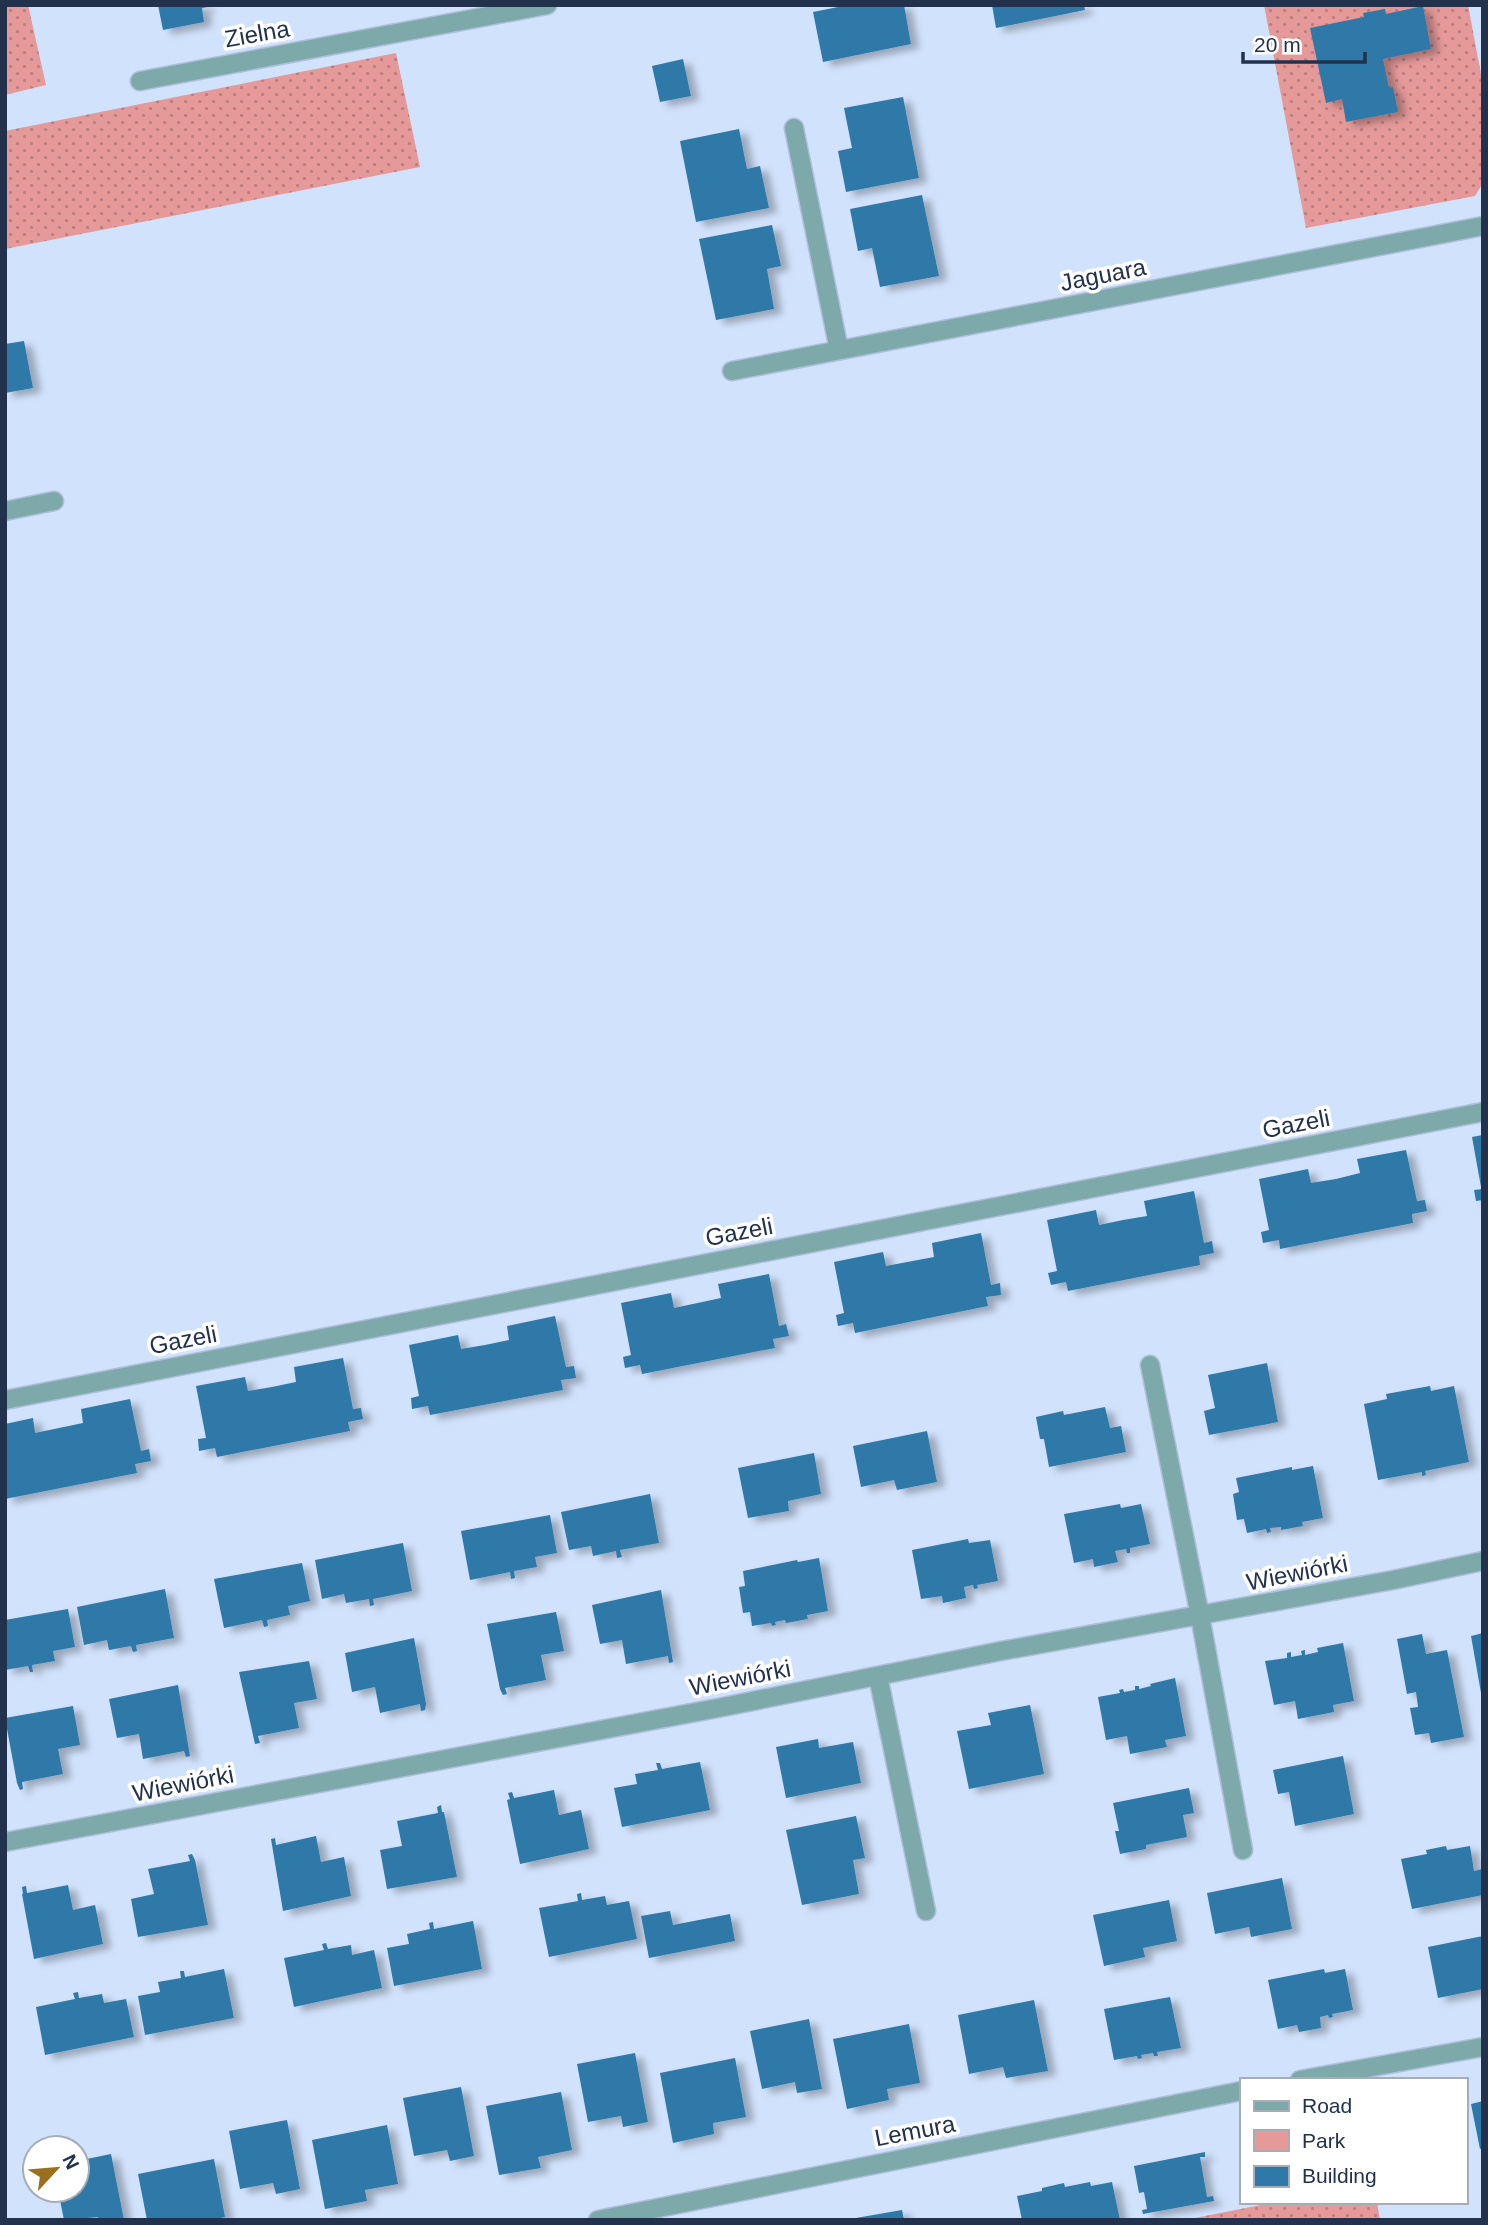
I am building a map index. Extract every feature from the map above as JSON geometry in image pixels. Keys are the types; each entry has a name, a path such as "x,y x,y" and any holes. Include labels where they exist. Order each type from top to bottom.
{"street":[{"name":"Zielna","path":"140,81 547,5"},
{"path":"794,128 839,350"},
{"name":"Jaguara","path":"732,371 1483,226"},
{"path":"5,511 54,501"},
{"name":"Gazeli","path":"5,1400 1483,1112"},
{"path":"1150,1365 1244,1850"},
{"name":"Wiewiórki","path":"5,1842 1483,1561"},
{"path":"878,1676 926,1911"},
{"path":"1311,2078 1483,2047"},
{"name":"Lemura","path":"598,2220 1240,2091"}],"green space":[{"path":"5,5 28,5 46,85 5,95"},
{"path":"1264,5 1468,5 1483,85 1483,183 1475,196 1306,228"},
{"path":"396,53 420,167 5,249 5,131"},
{"path":"1266,2204 1377,2204 1380,2220 1185,2220"}],"building":[{"path":"158,5 208,7 202,8 204,22 163,30"},
{"path":"848,5 904,5 911,44 823,62 813,12"},
{"path":"992,5 1084,5 1085,10 996,28"},
{"path":"1423,6 1431,49 1383,59 1389,88 1393,87 1398,112 1346,122 1342,99 1326,103 1310,28 1364,17 1363,13 1385,9 1386,14"},
{"path":"683,59 691,96 660,102 652,66"},
{"path":"903,97 919,178 846,192 838,151 852,148 844,108"},
{"path":"739,129 747,169 760,166 769,208 696,222 680,141"},
{"path":"922,195 939,276 880,287 872,248 858,251 850,209"},
{"path":"772,225 781,266 767,269 774,309 716,320 699,239"},
{"path":"24,341 33,388 5,393 5,344"},
{"path":"1483,1135 1483,1187 1481,1187 1472,1137"},
{"path":"1406,1150 1417,1201 1425,1200 1427,1211 1412,1214 1413,1223 1280,1249 1279,1240 1263,1243 1261,1232 1269,1230 1259,1179 1308,1169 1311,1183 1336,1179 1360,1173 1357,1159"},
{"path":"1483,1189 1483,1200 1476,1201 1474,1190"},
{"path":"1194,1191 1204,1243 1212,1241 1214,1253 1199,1256 1200,1265 1068,1291 1066,1282 1051,1285 1048,1273 1057,1271 1047,1220 1096,1210 1099,1225 1147,1216 1144,1201"},
{"path":"981,1233 991,1285 1000,1283 1001,1295 986,1297 988,1306 855,1333 853,1323 838,1326 836,1315 844,1313 834,1262 883,1252 886,1266 934,1257 932,1243"},
{"path":"769,1274 779,1326 786,1324 789,1336 773,1339 775,1348 642,1374 640,1365 625,1368 623,1357 631,1355 621,1303 671,1293 674,1308 721,1298 718,1284"},
{"path":"555,1316 566,1367 574,1366 576,1378 561,1380 563,1390 430,1415 428,1406 412,1409 411,1398 419,1396 409,1345 458,1335 461,1349 485,1345 509,1340 507,1326"},
{"path":"343,1358 353,1409 361,1408 363,1419 348,1422 350,1431 217,1457 215,1448 199,1451 198,1439 206,1438 196,1386 245,1377 248,1391 272,1387 296,1382 294,1367"},
{"path":"1267,1363 1278,1422 1209,1435 1204,1411 1215,1408 1208,1375"},
{"path":"1430,1386 1431,1391 1454,1386 1469,1462 1425,1471 1426,1475 1422,1476 1422,1472 1378,1480 1364,1404 1387,1399 1386,1394"},
{"path":"130,1399 141,1451 149,1449 151,1461 135,1464 137,1473 5,1499 5,1424 33,1418 35,1433 83,1423 81,1409"},
{"path":"1105,1407 1110,1428 1121,1426 1126,1452 1049,1467 1044,1439 1040,1439 1036,1417"},
{"path":"927,1431 937,1482 897,1490 894,1480 861,1487 853,1446"},
{"path":"814,1453 821,1494 788,1501 789,1511 748,1518 738,1468"},
{"path":"1313,1466 1323,1518 1302,1522 1303,1526 1281,1530 1281,1527 1270,1528 1271,1532 1267,1533 1266,1529 1247,1533 1244,1519 1237,1520 1233,1494 1239,1492 1236,1478 1292,1467 1292,1470"},
{"path":"650,1494 659,1543 620,1550 622,1557 617,1558 616,1551 593,1556 591,1546 569,1550 561,1512"},
{"path":"1120,1504 1121,1508 1141,1504 1150,1544 1130,1548 1130,1553 1127,1553 1126,1549 1115,1551 1118,1562 1094,1567 1093,1559 1074,1563 1064,1514"},
{"path":"550,1515 557,1553 535,1557 537,1567 514,1571 515,1578 511,1579 510,1572 470,1580 461,1531"},
{"path":"968,1539 969,1543 990,1540 998,1581 977,1585 978,1588 974,1589 973,1585 964,1587 966,1598 943,1603 942,1596 921,1599 912,1550"},
{"path":"403,1543 412,1591 373,1599 374,1605 370,1606 369,1599 346,1603 344,1594 322,1599 315,1560"},
{"path":"819,1558 828,1611 807,1615 808,1619 786,1623 785,1620 775,1622 776,1625 772,1626 771,1623 752,1626 750,1612 743,1613 739,1587 745,1586 743,1571"},
{"path":"302,1563 310,1601 288,1606 290,1615 267,1620 268,1626 264,1627 262,1620 224,1628 214,1579"},
{"path":"165,1589 174,1638 136,1645 137,1651 133,1652 131,1646 109,1650 107,1640 84,1645 77,1607"},
{"path":"661,1590 673,1662 669,1663 668,1656 626,1664 622,1640 600,1644 592,1605"},
{"path":"68,1609 75,1647 53,1651 55,1661 32,1665 33,1672 30,1672 28,1666 5,1670 5,1620"},
{"path":"556,1612 564,1651 541,1655 546,1680 505,1688 507,1694 503,1695 487,1624"},
{"path":"1483,1633 1483,1692 1481,1693 1471,1636"},
{"path":"1422,1634 1426,1654 1447,1650 1464,1737 1431,1743 1429,1733 1415,1735 1410,1708 1418,1707 1416,1692 1407,1694 1397,1639"},
{"path":"414,1638 425,1710 421,1711 420,1704 380,1713 375,1687 352,1692 345,1653"},
{"path":"1343,1643 1354,1701 1333,1705 1334,1712 1298,1719 1295,1701 1274,1705 1265,1661 1287,1658 1287,1653 1291,1652 1291,1657 1302,1655 1301,1651 1305,1650 1305,1655 1318,1652 1317,1648"},
{"path":"309,1661 317,1699 294,1703 299,1728 258,1736 260,1743 255,1744 239,1672"},
{"path":"1175,1678 1186,1736 1165,1740 1167,1747 1130,1754 1127,1736 1106,1740 1098,1697"},
{"path":"178,1685 190,1756 186,1757 184,1751 143,1759 139,1734 117,1738 109,1699"},
{"path":"1030,1705 1044,1774 969,1789 957,1731 991,1725 988,1713"},
{"path":"73,1706 80,1745 58,1749 63,1774 22,1782 23,1789 20,1790 5,1718"},
{"path":"818,1739 819,1748 853,1742 861,1783 786,1798 776,1747"},
{"path":"1343,1756 1354,1814 1295,1826 1289,1792 1278,1794 1273,1770"},
{"path":"700,1762 710,1810 622,1827 614,1788 637,1784 635,1774 658,1770 656,1763 660,1763 662,1769"},
{"path":"1189,1788 1194,1813 1183,1815 1187,1837 1146,1845 1146,1849 1120,1854 1115,1831 1119,1831 1113,1803"},
{"path":"554,1790 559,1815 581,1810 589,1849 520,1864 507,1800 510,1799 508,1793 512,1792 514,1798"},
{"path":"441,1805 457,1877 387,1889 380,1850 402,1846 397,1821 438,1813 437,1807"},
{"path":"856,1816 865,1858 853,1860 859,1894 802,1905 786,1830"},
{"path":"316,1836 321,1862 344,1857 351,1896 283,1911 271,1839 275,1838 276,1845"},
{"path":"1446,1846 1447,1850 1470,1846 1474,1871 1482,1869 1483,1895 1412,1909 1401,1859 1427,1854 1426,1850"},
{"path":"192,1854 208,1925 138,1937 131,1899 154,1894 148,1869 190,1861 188,1855"},
{"path":"1282,1878 1292,1929 1251,1937 1249,1927 1215,1934 1207,1893"},
{"path":"68,1885 73,1910 95,1905 103,1944 34,1959 22,1887 26,1886 27,1893"},
{"path":"581,1893 582,1900 605,1896 607,1905 629,1901 637,1939 549,1957 539,1908 578,1901 577,1894"},
{"path":"1169,1900 1177,1941 1143,1948 1145,1957 1104,1966 1093,1915"},
{"path":"670,1911 673,1925 730,1914 735,1941 649,1958 641,1916"},
{"path":"473,1921 482,1969 394,1986 387,1948 409,1944 407,1934 430,1929 429,1923 433,1922 434,1929"},
{"path":"1483,1936 1483,1989 1438,1998 1428,1947"},
{"path":"326,1943 328,1949 351,1945 352,1955 374,1950 382,1988 294,2007 284,1958 324,1950 322,1944"},
{"path":"224,1969 234,2018 145,2035 138,1996 160,1992 158,1982 181,1978 180,1971 184,1971 185,1977"},
{"path":"1324,1969 1325,1973 1345,1969 1353,2010 1332,2014 1333,2017 1329,2018 1328,2015 1320,2017 1321,2028 1299,2032 1297,2025 1278,2029 1268,1980"},
{"path":"78,1992 79,1998 102,1994 104,2003 126,1999 134,2037 45,2055 36,2007 75,1999 73,1993"},
{"path":"1170,1997 1181,2048 1157,2052 1158,2056 1153,2053 1141,2055 1142,2058 1138,2059 1137,2056 1114,2060 1104,2009"},
{"path":"1034,2000 1048,2071 1006,2078 1003,2067 969,2074 958,2015"},
{"path":"809,2019 822,2089 797,2093 795,2082 762,2089 750,2031"},
{"path":"909,2024 920,2083 887,2089 889,2100 847,2109 833,2039"},
{"path":"635,2053 648,2122 623,2127 621,2116 588,2122 577,2064"},
{"path":"735,2058 746,2117 713,2123 714,2134 673,2143 660,2073"},
{"path":"461,2087 474,2156 450,2161 447,2150 414,2156 403,2098"},
{"path":"561,2092 572,2150 538,2157 541,2168 499,2175 486,2106"},
{"path":"1483,2101 1483,2148 1480,2149 1471,2104"},
{"path":"287,2120 300,2189 276,2194 273,2183 240,2189 229,2131"},
{"path":"387,2125 398,2184 365,2190 367,2201 325,2209 312,2140"},
{"path":"1205,2152 1205,2157 1200,2157 1207,2197 1213,2196 1214,2201 1143,2214 1142,2210 1147,2209 1144,2192 1139,2193 1134,2166"},
{"path":"111,2154 124,2220 98,2220 98,2217 64,2220 61,2204 91,2204 91,2158"},
{"path":"214,2159 225,2217 212,2220 147,2220 138,2174"},
{"path":"1090,2182 1091,2186 1112,2182 1120,2220 1022,2220 1017,2196 1064,2183 1065,2187"},
{"path":"902,2210 904,2220 856,2220 856,2218"}]}
